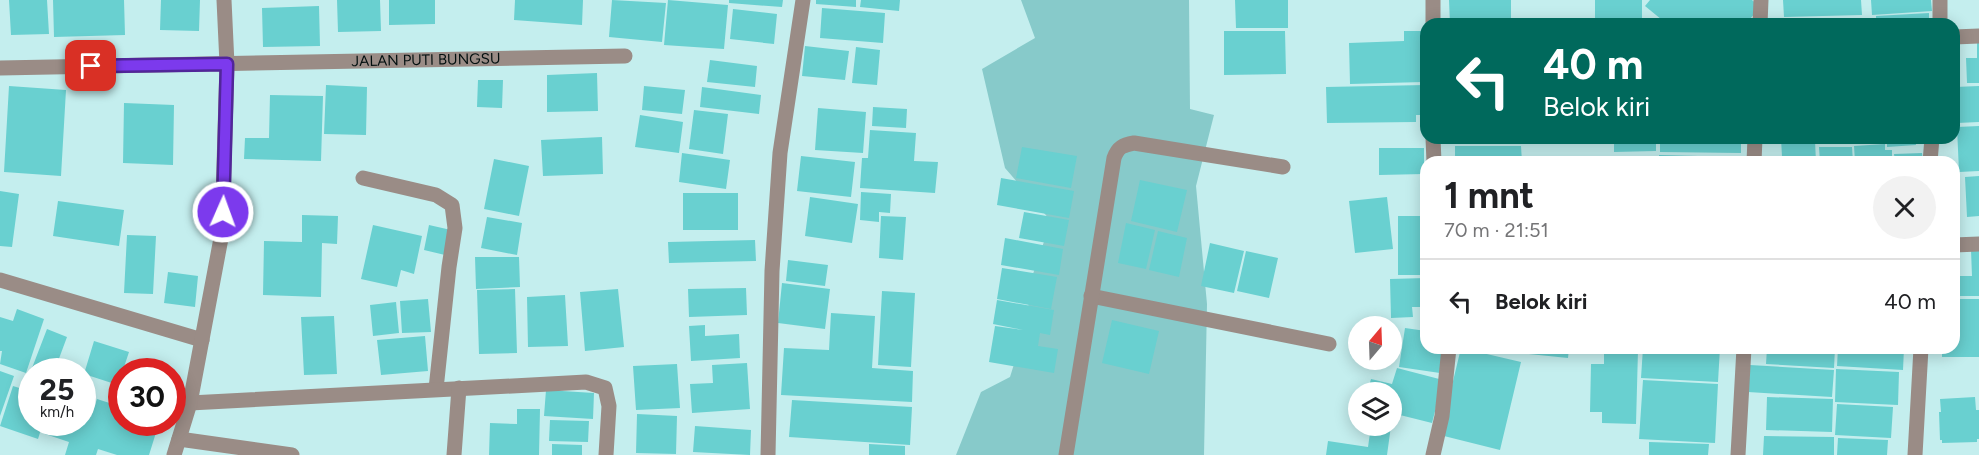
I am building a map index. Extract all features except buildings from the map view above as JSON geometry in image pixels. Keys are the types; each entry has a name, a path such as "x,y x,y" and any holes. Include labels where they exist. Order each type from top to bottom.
{"street":[{"path":"174,455 190,402 222,233 227,64 224,0"},
{"path":"768,455 772,271 780,153 803,0"},
{"path":"1433,0 1433,18"},
{"path":"1760,18 1761,0"},
{"path":"1940,0 1940,18"},
{"path":"1960,37 1979,36"},
{"name":"JALAN PUTI BUNGSU","path":"0,68 625,57"},
{"path":"1066,455 1117,150 1123,145 1134,143 1283,167"},
{"path":"363,178 436,195 452,205 455,228 448,267 436,389"},
{"path":"1960,244 1979,244"},
{"path":"0,280 202,340"},
{"path":"1091,296 1329,344"},
{"path":"1433,455 1442,416 1448,354"},
{"path":"1738,455 1744,354"},
{"path":"1915,455 1920,354"},
{"path":"190,402 586,382 605,388 609,406 606,455"},
{"path":"454,455 459,388"},
{"path":"179,439 292,455"}],"shaded area":[{"path":"1021,0 1189,0 1190,109 1214,115 1196,186 1207,304 1204,455 956,455 981,392 1010,377 1025,329 1033,274 1051,221 1005,168 982,69 1035,38"}],"route":[{"path":"91,66 227,64 223,212"}]}
